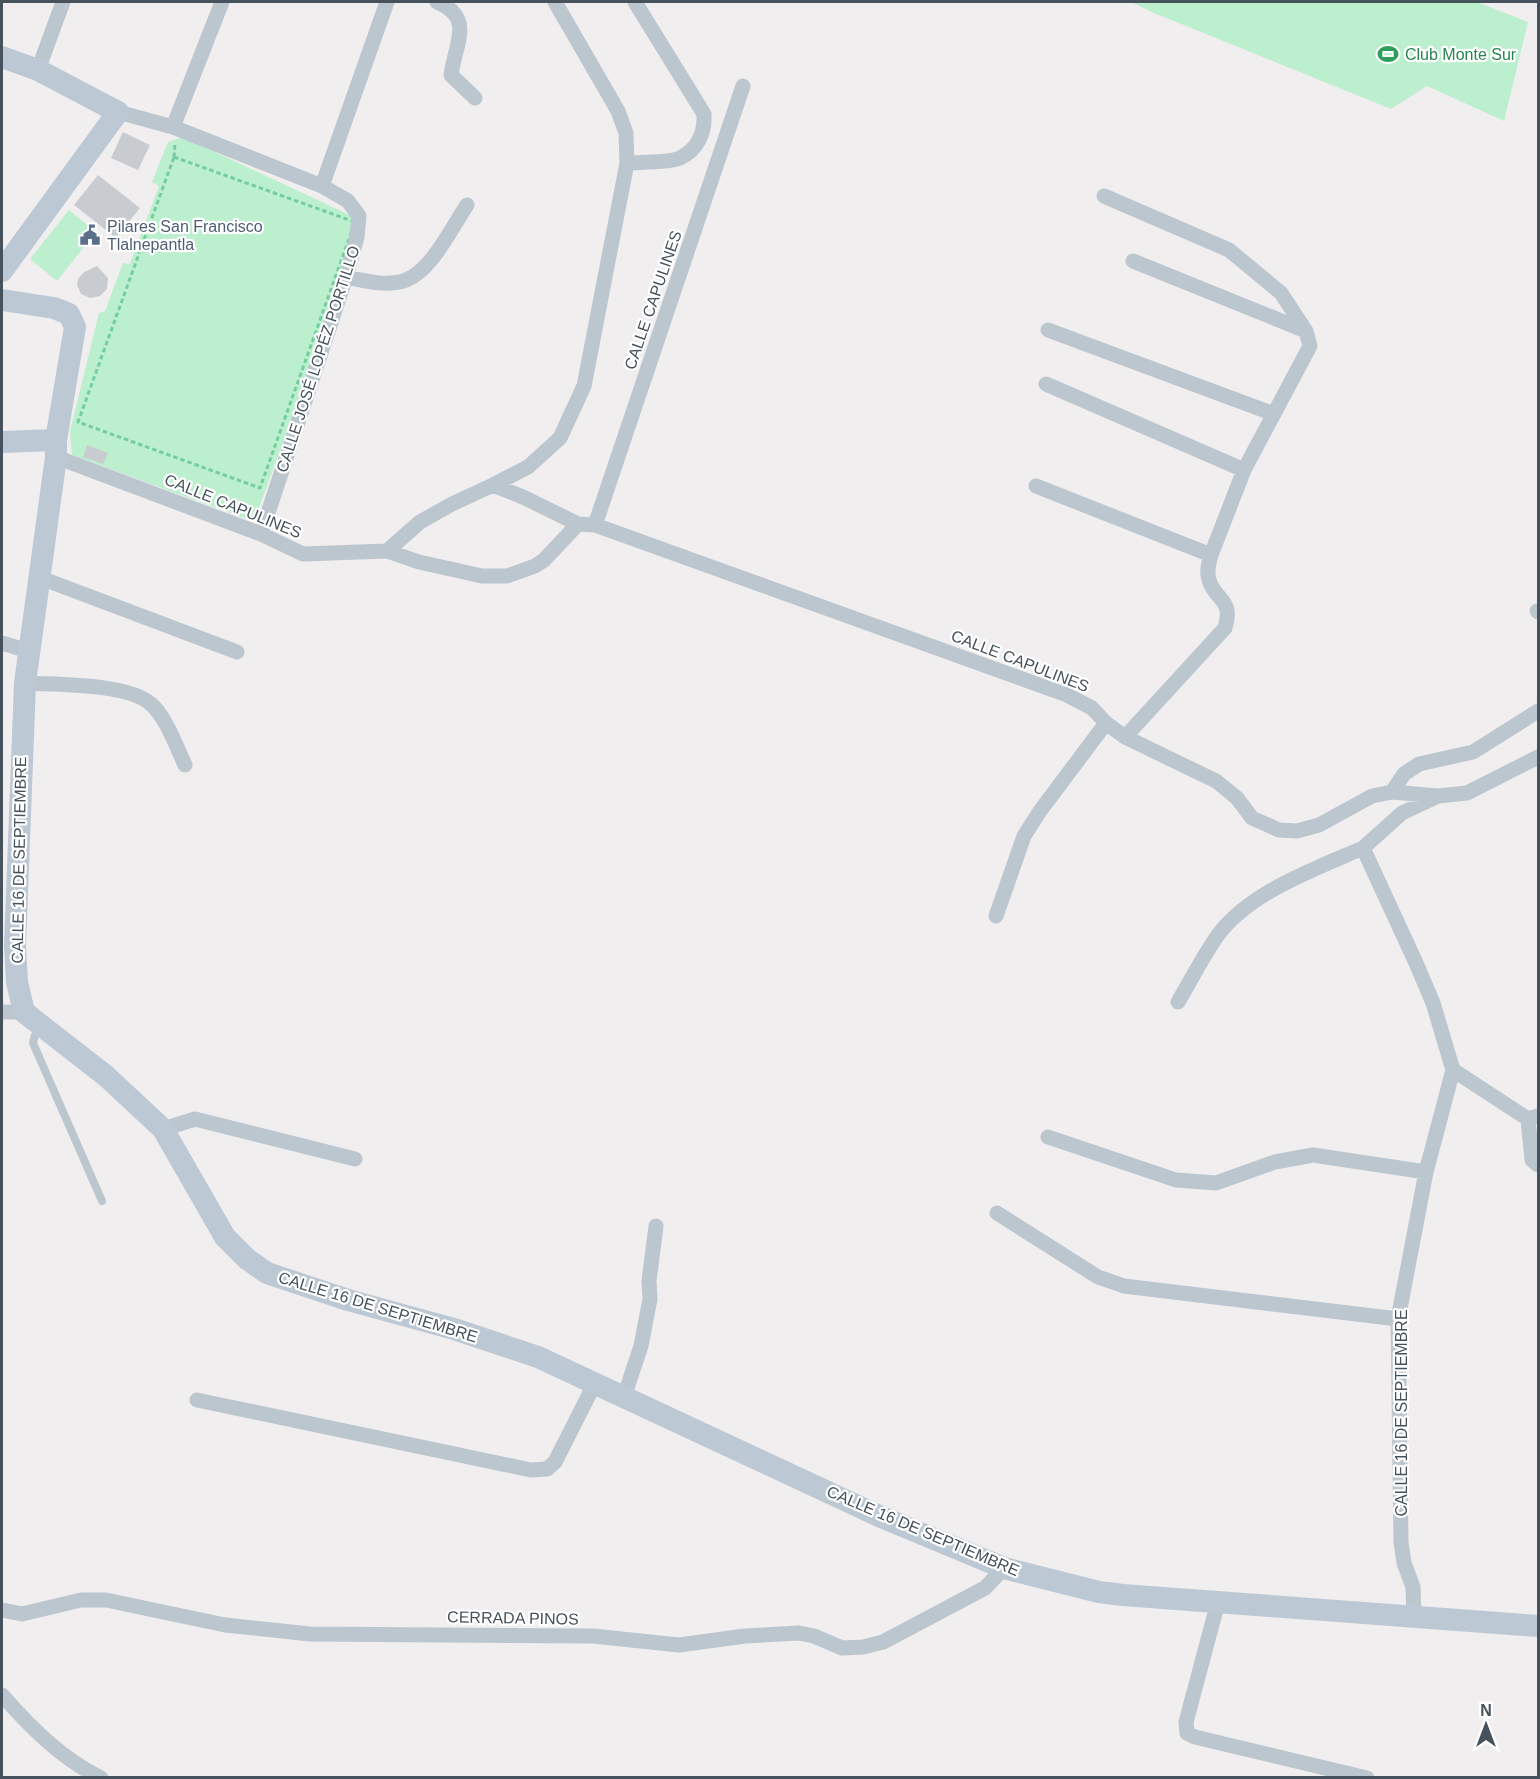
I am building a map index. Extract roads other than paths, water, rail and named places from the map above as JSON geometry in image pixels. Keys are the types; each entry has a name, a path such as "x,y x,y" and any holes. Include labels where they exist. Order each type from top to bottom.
{"main road":[{"name":"CALLE JOSÉ LOPÉZ PORTILLO","path":"2,57 38,70 118,112"},
{"path":"2,271 118,112"},
{"name":"CALLE 16 DE SEPTIEMBRE","path":"2,300 54,308 69,314 75,327 38,577 25,683 15,946 17,982 24,1012 44,1025 106,1076 162,1130 225,1237 247,1259 267,1273 348,1300 454,1329 538,1357 879,1516 1004,1568 1099,1592 1539,1626"},
{"path":"2,442 56,449"}],"street":[{"path":"38,70 63,2"},
{"path":"173,128 222,2"},
{"path":"322,186 387,2"},
{"path":"437,2 447,6 457,15 460,29 451,75 475,98"},
{"path":"387,551 420,522 528,467 560,438 584,386 627,163 626,133 618,111 555,2"},
{"path":"627,163 678,159 701,138 704,122 704,114 635,2"},
{"name":"CALLE CAPULINES","path":"595,525 743,86"},
{"name":"CALLE JOSÉ LOPÉZ PORTILLO","path":"118,112 173,128 322,186 348,201 359,216 357,237 346,277 261,534"},
{"path":"1104,196 1229,250 1281,293 1306,331 1310,346 1244,470 1211,555 1208,569 1209,581 1226,604 1228,618 1225,628 1125,738"},
{"path":"346,277 374,282 406,280 419,272 431,260 467,205"},
{"path":"1133,261 1306,331"},
{"path":"1048,330 1274,414"},
{"path":"1046,384 1244,470"},
{"name":"CALLE CAPULINES","path":"56,449 261,534 303,554 387,551 419,562 482,576 507,576 535,566 544,560 578,524 595,525 1067,695 1092,708 1125,738 1216,781 1237,798 1252,818 1280,831 1297,831 1319,825 1372,796 1392,792 1438,796 1467,793 1539,757"},
{"path":"493,485 578,524"},
{"path":"1036,486 1211,555"},
{"path":"38,577 237,651"},
{"path":"2,643 28,651"},
{"path":"25,683 104,688 139,696 153,705 166,725 185,765"},
{"path":"1392,792 1404,774 1419,764 1473,752 1539,711"},
{"path":"996,916 1024,836 1106,723"},
{"path":"1178,1002 1219,934 1242,912 1261,897 1292,879 1363,848 1402,813 1438,796"},
{"path":"1363,848 1429,993 1453,1070 1533,1117 1532,1160 1539,1165"},
{"path":"2,1012 24,1012"},
{"name":"CALLE 16 DE SEPTIEMBRE","path":"1414,1616 1413,1587 1404,1563 1401,1542 1398,1319 1426,1172 1453,1070"},
{"path":"162,1130 195,1119 355,1159"},
{"path":"1048,1137 1176,1180 1216,1184 1275,1162 1313,1155 1426,1172"},
{"path":"997,1213 1098,1277 1124,1286 1398,1319"},
{"path":"624,1397 641,1346 650,1299 649,1281 656,1226"},
{"path":"197,1400 531,1470 547,1469 555,1462 595,1383"},
{"name":"CERRADA PINOS","path":"2,1610 22,1614 81,1599 106,1600 225,1625 310,1634 593,1636 679,1645 745,1636 799,1633 814,1636 842,1648 863,1647 883,1642 985,1588 1004,1568"},
{"path":"1218,1602 1186,1722 1187,1733 1195,1737 1367,1778"},
{"path":"2,1695 27,1724 70,1760 101,1778"}],"lane":[{"path":"44,1025 35,1035 33,1043 102,1201"}],"place":[{"name":"Club Monte Sur","path":"1388,54"},
{"name":"Pilares San Francisco Tlalnepantla","path":"90,235"}]}
